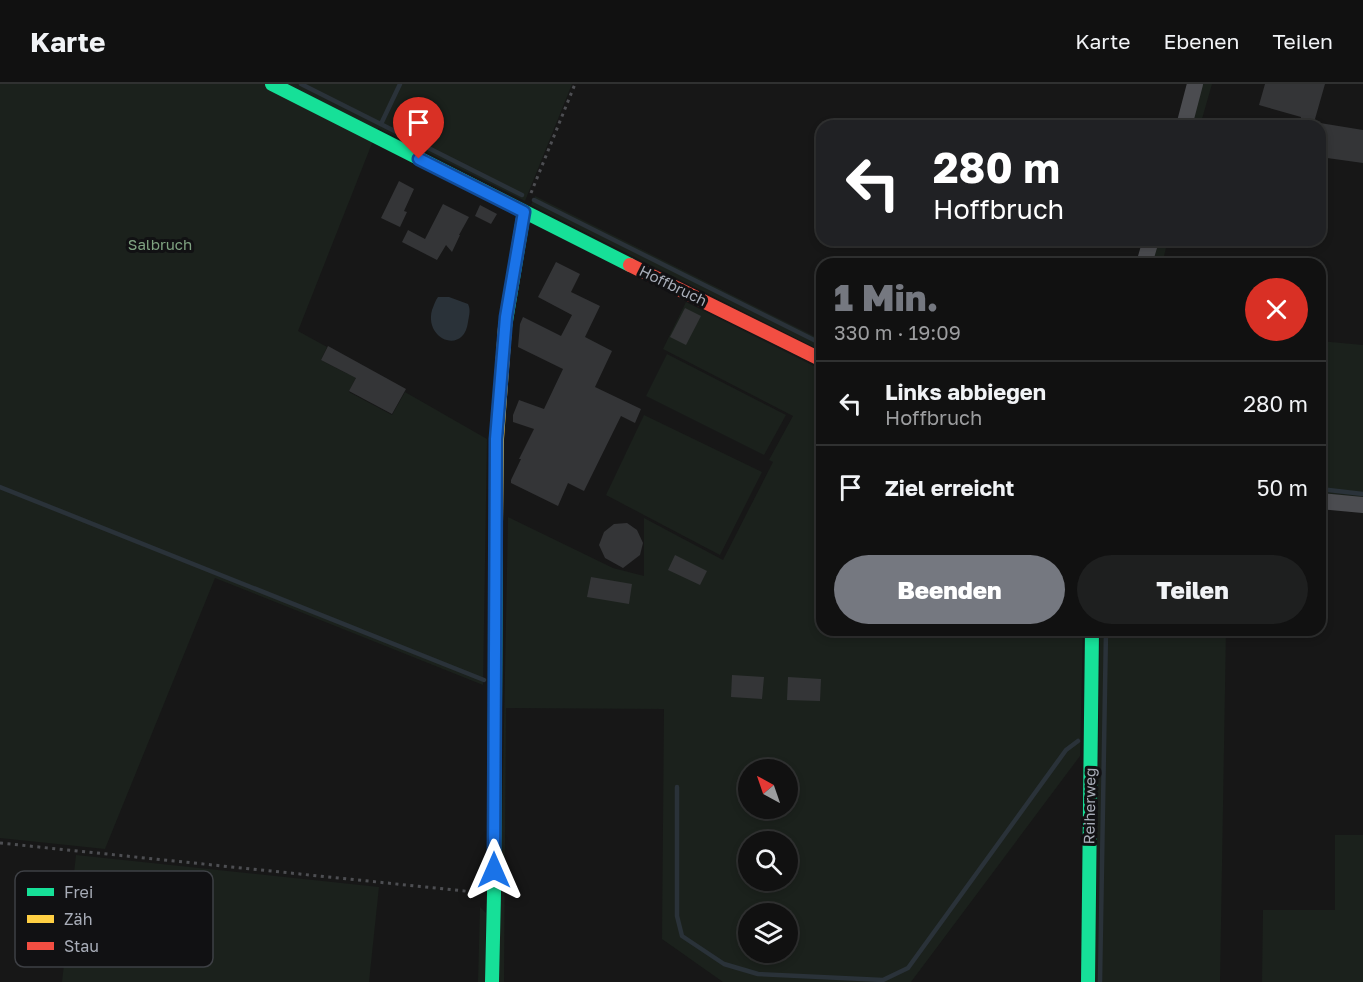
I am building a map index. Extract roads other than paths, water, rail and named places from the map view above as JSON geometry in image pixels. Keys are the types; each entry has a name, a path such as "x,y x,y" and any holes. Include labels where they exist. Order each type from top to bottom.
{"street":[{"name":"Hoffbruch","path":"272,84 816,357"},
{"path":"1186,120 1195,84"},
{"path":"492,982 496,439 506,317 524,212"},
{"path":"1326,502 1363,505"},
{"name":"Reiherweg","path":"1088,982 1092,636"}],"waterway":[{"path":"301,84 522,195"},
{"path":"381,124 400,84"},
{"path":"534,200 816,341"},
{"path":"0,487 484,680"},
{"path":"1326,490 1363,494"},
{"path":"1100,981 1106,636"},
{"path":"677,787 677,916 682,936 724,964 758,974 883,980 908,968 1066,750 1078,741"}],"park label":[{"name":"Salbruch","path":"160,245"}]}
